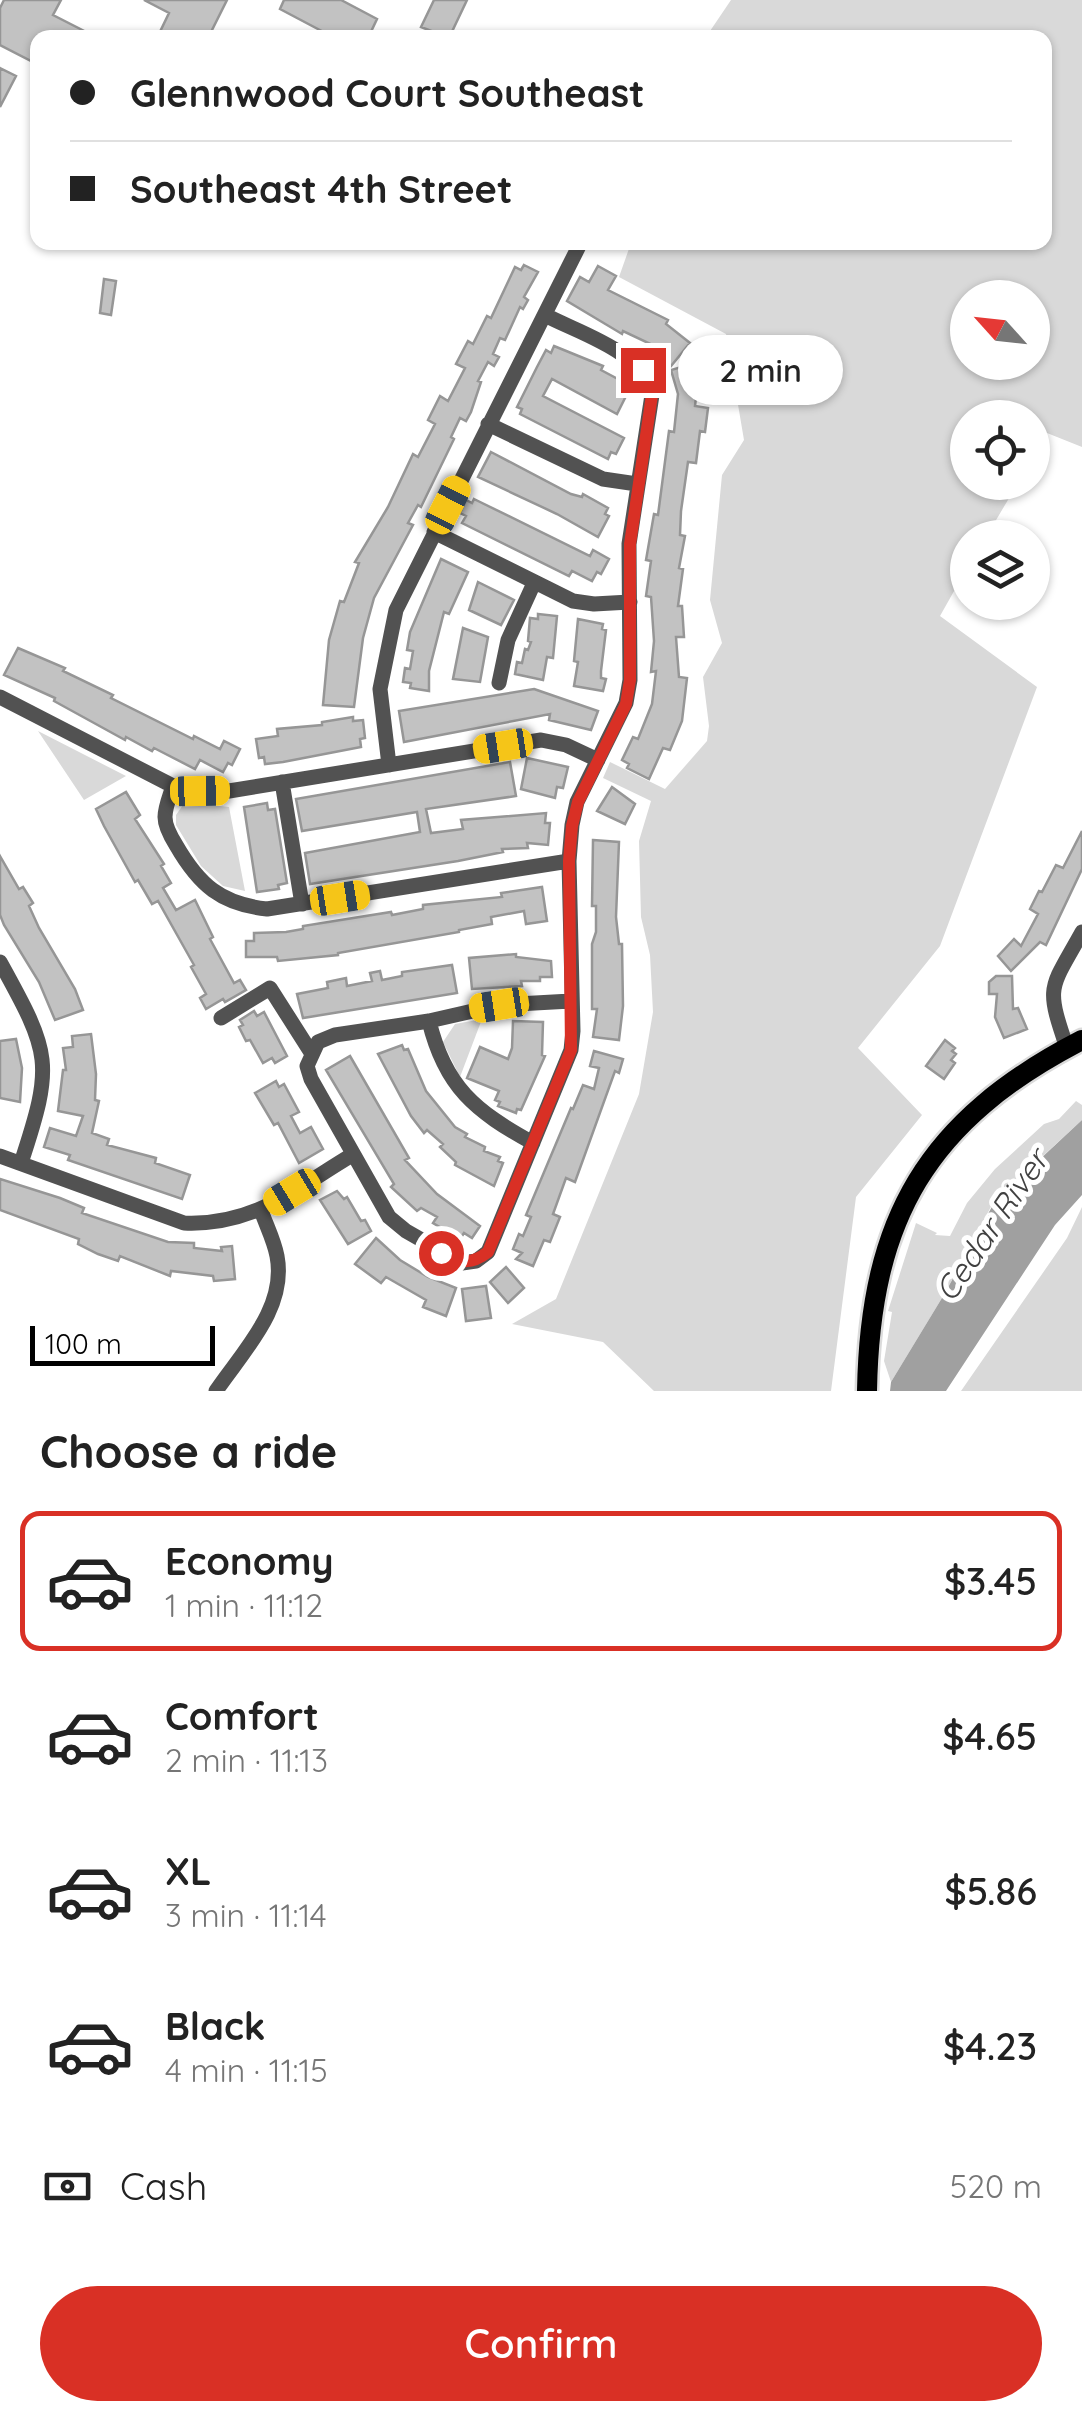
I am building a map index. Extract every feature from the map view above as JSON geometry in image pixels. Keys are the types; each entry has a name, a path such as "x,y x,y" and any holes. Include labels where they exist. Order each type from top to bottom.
{"main road":[{"path":"868,1391 871,1310 877,1278 888,1241 914,1186 948,1138 995,1093 1075,1044"}],"street":[{"path":"388,765 380,689 396,610 577,250"},
{"path":"545,315 630,359 643,370 652,395 630,544 630,680 626,704 578,802 569,861 571,1000 571,1050 497,1236 488,1252 476,1260 462,1262 406,1232 389,1217 311,1079 308,1066 318,1042 335,1035 429,1021 499,1005 571,1000"},
{"path":"488,424 602,479 637,484"},
{"path":"434,532 573,600 630,602"},
{"path":"499,683 508,640 534,583"},
{"path":"0,697 173,786 200,791 229,791 541,740 566,745 598,760"},
{"path":"282,782 302,904"},
{"path":"173,786 165,818 167,828 192,873 225,899 244,907 267,910 569,861"},
{"path":"1075,1044 1052,1003 1052,986 1082,932"},
{"path":"0,962 41,1042 44,1070 42,1099 20,1163"},
{"path":"221,1018 270,988 312,1054"},
{"path":"429,1021 447,1073 465,1098 493,1122 533,1143"},
{"path":"0,1156 184,1223 231,1221 261,1210 352,1155"},
{"path":"216,1391 267,1318 279,1281 277,1255 261,1210"}],"shaded area":[{"path":"731,0 1082,0 1082,447 1050,434 1050,400 950,400 950,500 1008,500 996,520 950,520 950,598 940,616 1037,687 940,946 858,1048 922,1115 856,1197 831,1391 654,1391 603,1342 512,1324 556,1299 639,1094 653,1012 650,955 641,917 639,841 651,801 603,778 610,762 665,789 707,741 703,677 722,643 710,600 722,475 744,440 726,334 619,277 629,250 1052,250 1052,30 711,30"},
{"path":"38,731 126,776 84,800"},
{"path":"185,802 229,807 245,891 223,886 201,866 176,825 176,815"},
{"path":"482,1019 460,1077 443,1042 455,1024"},
{"path":"1076,1101 1082,1105 1082,1120 994,1201 891,1382 884,1361 892,1312 888,1311 916,1223 935,1235 950,1236 967,1203 995,1169"},
{"path":"1082,1207 1082,1391 961,1391 1067,1238"}],"water":[{"name":"Cedar River","path":"1082,1120 1082,1195 1055,1225 946,1391 890,1391 891,1382 995,1201"}],"building":[{"path":"4,0 61,0 53,15 82,30 30,30 30,60 0,45 0,8"},
{"path":"144,0 227,0 212,30 161,30 169,13"},
{"path":"284,0 341,0 377,19 372,30 320,30 280,9"},
{"path":"434,0 467,0 453,30 421,27"},
{"path":"0,68 16,76 0,107"},
{"path":"524,265 538,272 524,297 528,300 523,309 520,307 505,340 500,338 493,354 499,357 494,366 488,362 478,381 481,382 471,412 466,421 460,418 421,507 418,505 408,523 413,525 374,598 363,638 354,707 323,705 329,640 340,601 344,602 359,563 355,562 388,507 413,454 418,457 435,424 428,420 440,396 448,401 465,368 456,364 468,341 473,344 487,316 491,318 515,267 521,270"},
{"path":"598,266 616,276 608,290 668,320 666,324 690,343 671,366 655,354 659,348 623,331 622,334 567,301 580,277 589,282"},
{"path":"104,279 116,281 111,315 100,313"},
{"path":"554,346 603,366 601,370 631,386 617,414 552,379 543,396 624,438 616,454 611,452 608,459 520,414 522,409 517,407 546,350 551,353"},
{"path":"698,362 705,387 697,389 695,406 708,408 696,463 688,462 681,511 680,535 685,536 678,606 682,606 684,637 676,637 679,677 687,678 682,721 670,750 663,748 649,779 627,768 629,764 622,760 633,737 638,739 652,704 656,671 651,672 654,641 651,597 646,596 651,561 646,560 654,514 658,515 669,431 674,432 678,394 671,370"},
{"path":"491,452 571,494 583,494 608,508 605,514 609,516 598,537 478,477"},
{"path":"474,499 590,556 593,550 609,559 592,581 572,571 569,576 462,523 466,516 460,513 466,500 472,503"},
{"path":"441,559 468,572 449,614 444,612 429,671 429,691 410,688 411,683 403,682 413,651 407,650 410,632"},
{"path":"478,582 514,600 501,625 469,610"},
{"path":"538,614 557,616 553,658 547,657 543,680 515,674 517,662 522,663 531,642 530,618 538,619"},
{"path":"578,619 603,624 602,629 606,630 603,691 574,686"},
{"path":"463,628 488,637 480,682 453,679"},
{"path":"18,648 65,668 63,671 113,695 111,698 193,739 194,736 220,749 224,741 240,749 232,765 228,763 223,772 200,760 195,769 154,748 152,751 126,737 125,740 54,701 55,698 4,675"},
{"path":"534,689 598,711 591,730 549,720 550,714 404,742 399,711"},
{"path":"353,717 353,721 363,720 365,738 360,739 361,747 265,764 264,757 259,758 256,739 278,736 277,729 322,725"},
{"path":"527,758 568,767 563,788 557,787 555,798 521,789"},
{"path":"510,762 516,796 426,809 431,833 463,829 461,820 546,813 545,823 550,823 548,845 527,843 528,848 502,849 503,852 458,861 310,884 305,853 420,832 417,812 302,831 296,799"},
{"path":"612,787 635,804 625,824 597,811"},
{"path":"126,792 140,815 135,819 164,864 161,866 171,883 163,888 176,910 195,900 213,937 210,939 234,983 240,980 246,990 225,1002 223,999 206,1009 200,998 206,994 191,967 194,965 158,901 152,904 138,880 135,882 104,826 96,809"},
{"path":"267,803 268,810 275,809 287,883 278,885 279,889 257,892 244,807"},
{"path":"1082,831 1082,869 1046,945 1040,942 1011,971 998,956 1014,939 1021,946 1038,914 1030,909 1039,891 1042,892 1056,865 1063,868"},
{"path":"593,840 619,842 616,917 622,944 623,1006 619,1040 593,1037 597,1009 592,1009 592,944 596,932 596,906 592,906"},
{"path":"0,856 19,889 23,887 33,903 29,906 39,928 83,1010 55,1020 39,982 0,915"},
{"path":"542,887 547,921 526,924 524,911 491,917 492,924 459,932 338,955 278,961 277,957 246,957 246,941 254,941 254,933 286,932"},
{"path":"516,954 551,961 552,977 521,981 522,986 472,989 469,958"},
{"path":"452,965 457,993 303,1018 297,994 328,988 327,982 346,978 347,986 372,981 370,973 380,971 382,980 402,976 402,972"},
{"path":"996,976 1012,976 1013,1009 1018,1008 1027,1029 1004,1038 995,1017 997,994 989,994 989,982"},
{"path":"254,1011 257,1016 264,1012 287,1056 275,1063 272,1058 263,1063 239,1027 243,1025 240,1020"},
{"path":"513,1021 543,1022 545,1056 521,1110 516,1113 498,1106 500,1102 495,1100 499,1091 467,1078 480,1047 508,1059"},
{"path":"91,1034 95,1100 99,1101 92,1133 109,1139 107,1145 156,1158 155,1163 190,1175 182,1199 68,1160 70,1155 44,1147 50,1128 76,1136 83,1116 58,1111 66,1070 63,1048 73,1047 72,1036"},
{"path":"16,1039 22,1068 20,1102 0,1098 0,1041"},
{"path":"945,1040 956,1054 944,1079 926,1066"},
{"path":"402,1045 404,1050 408,1049 426,1091 455,1127 485,1147 484,1151 500,1157 498,1161 503,1163 494,1186 455,1165 440,1147 443,1144 427,1130 424,1133 411,1116 378,1054"},
{"path":"594,1051 623,1059 619,1073 615,1071 575,1182 566,1178 553,1214 560,1217 550,1242 544,1240 533,1266 516,1259 522,1253 513,1249 531,1217 526,1215 571,1108 583,1085 594,1089 599,1068 590,1066"},
{"path":"350,1056 409,1158 405,1160 437,1194 480,1226 472,1238 464,1233 460,1239 433,1223 437,1217 421,1208 417,1211 391,1187 394,1184 326,1070"},
{"path":"276,1081 279,1087 284,1084 299,1112 291,1116 300,1133 311,1127 323,1149 299,1163 278,1123 274,1125 255,1093"},
{"path":"0,1179 60,1198 84,1208 82,1213 168,1242 194,1243 194,1248 222,1251 221,1247 232,1246 235,1279 214,1281 213,1276 171,1271 170,1276 120,1256 118,1261 98,1254 78,1244 79,1239 0,1210"},
{"path":"337,1191 344,1199 347,1197 371,1231 348,1244 320,1200"},
{"path":"376,1238 400,1260 456,1288 446,1316 423,1307 426,1300 386,1277 381,1283 355,1264"},
{"path":"506,1267 524,1288 508,1303 490,1282"},
{"path":"486,1286 491,1318 466,1321 462,1289"}],"route":[{"path":"441,1253 462,1262 476,1260 488,1252 571,1050 572,826 578,802 626,704 630,680 630,544 652,395 643,370"}]}
